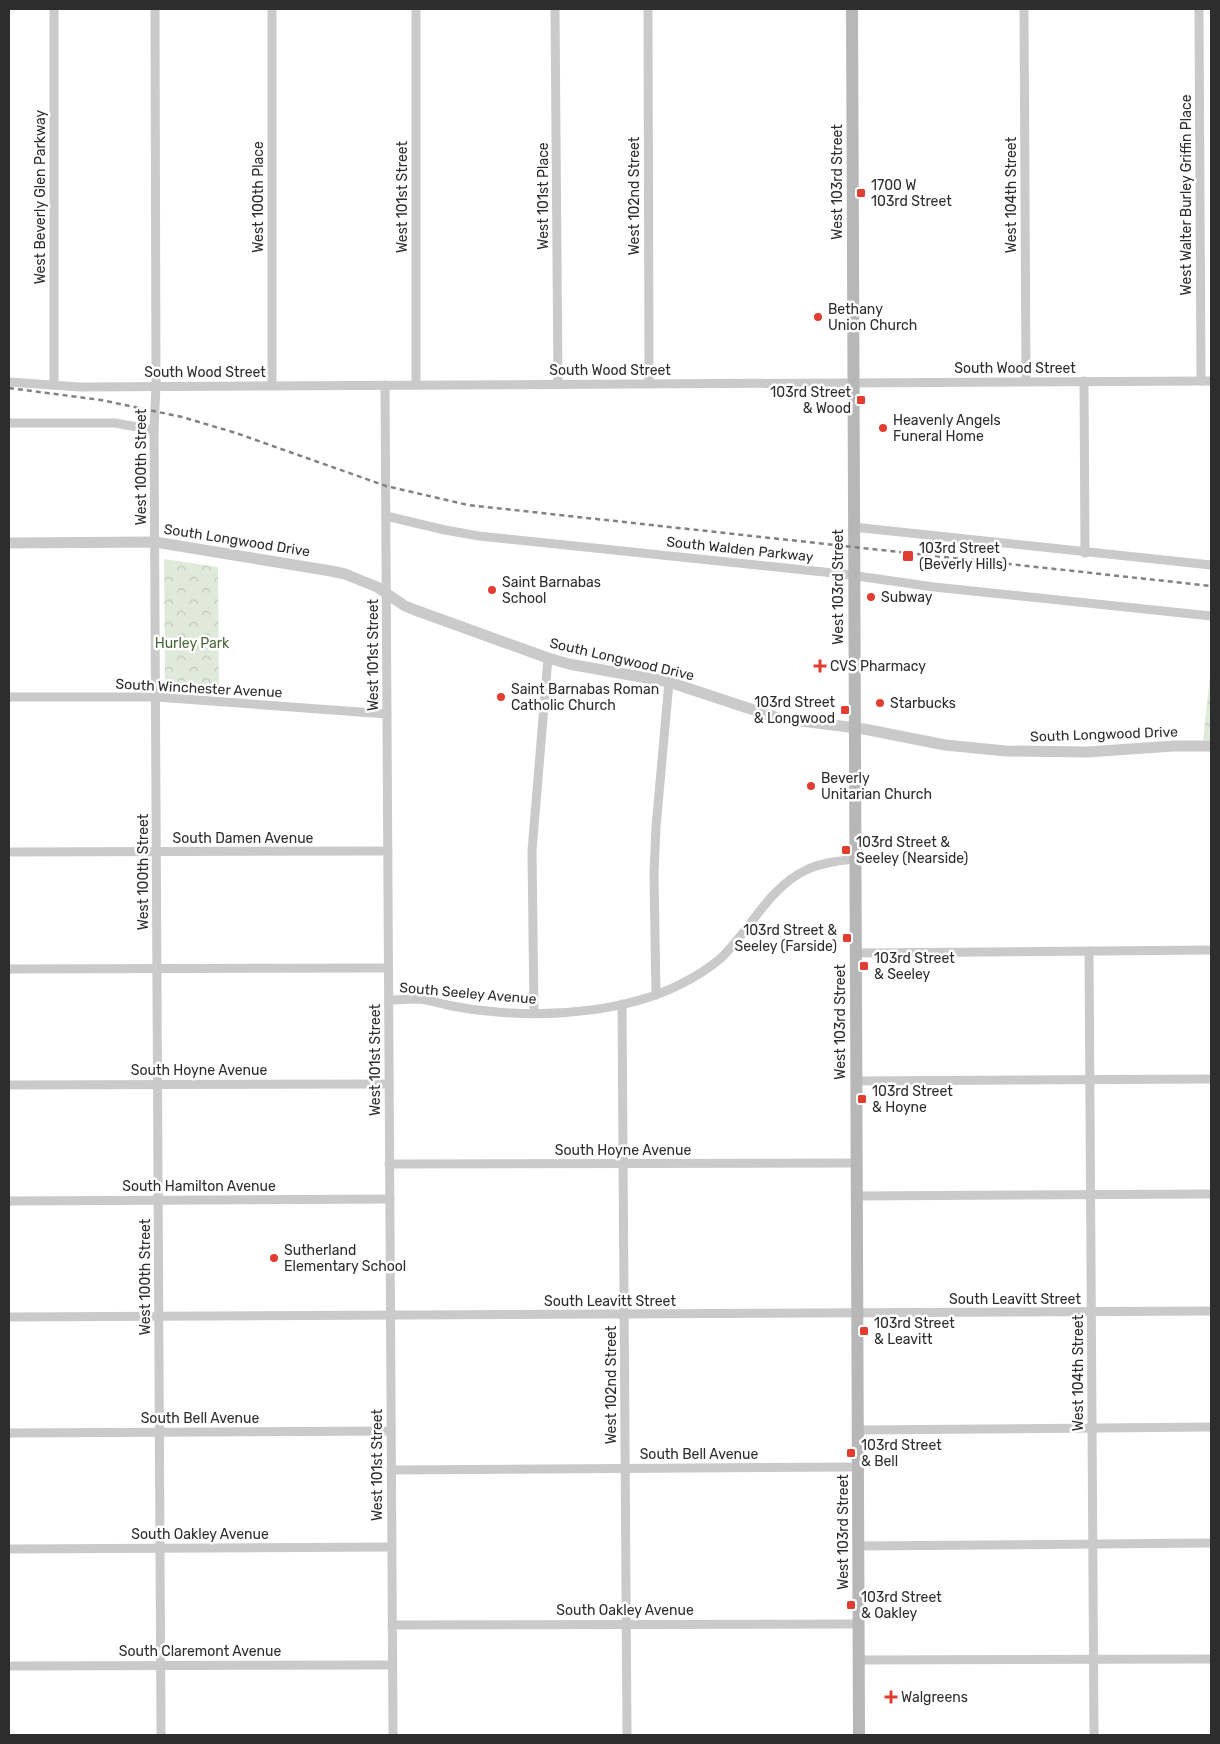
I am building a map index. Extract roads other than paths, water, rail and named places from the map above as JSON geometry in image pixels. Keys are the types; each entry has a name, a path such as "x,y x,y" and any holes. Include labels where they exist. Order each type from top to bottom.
{"main road":[{"name":"West 103rd Street","path":"852,9 859,1735"}],"street":[{"name":"West Beverly Glen Parkway","path":"54,9 54,385"},
{"name":"West 100th Street","path":"155,9 156,386 154,430 160,1735"},
{"name":"West 100th Place","path":"272,9 272,386"},
{"name":"West 101st Street","path":"416,9 416,385"},
{"name":"West 101st Place","path":"555,9 558,384"},
{"name":"West 102nd Street","path":"648,9 649,383"},
{"name":"West 104th Street","path":"1024,9 1026,382"},
{"name":"West Walter Burley Griffin Place","path":"1199,9 1201,381"},
{"path":"1084,381 1085,552"},
{"name":"South Wood Street","path":"9,382 80,387 1211,381"},
{"name":"West 101st Street","path":"385,385 393,1735"},
{"path":"9,424 115,423 154,430"},
{"name":"South Walden Parkway","path":"386,516 479,536 1211,616"},
{"path":"853,528 1211,565"},
{"name":"South Longwood Drive","path":"9,543 155,542 345,574 377,587 405,606 548,658 569,664 669,682 778,718 854,727 977,749 1024,752 1083,752 1174,746 1211,746"},
{"path":"534,1013 532,851 548,658"},
{"path":"656,996 654,874 656,827 669,682"},
{"name":"South Winchester Avenue","path":"9,697 156,697 387,714"},
{"name":"South Damen Avenue","path":"9,852 388,851"},
{"name":"South Seeley Avenue","path":"389,1000 418,999 473,1009 534,1013 565,1012 622,1004 656,996 699,975 720,958 770,898 788,882 807,870 829,863 854,859"},
{"path":"855,953 1211,950"},
{"name":"West 104th Street","path":"1089,951 1094,1735"},
{"name":"South Seeley Avenue","path":"9,969 388,968"},
{"name":"West 102nd Street","path":"622,1004 627,1735"},
{"path":"856,1081 1211,1079"},
{"name":"South Hoyne Avenue","path":"9,1085 389,1084"},
{"name":"South Hoyne Avenue","path":"390,1164 856,1163"},
{"path":"856,1196 1211,1194"},
{"name":"South Hamilton Avenue","path":"9,1201 390,1199"},
{"name":"South Leavitt Street","path":"9,1317 1211,1311"},
{"path":"857,1430 1211,1427"},
{"name":"South Bell Avenue","path":"9,1433 391,1431"},
{"name":"South Bell Avenue","path":"391,1470 858,1467"},
{"path":"858,1546 1211,1543"},
{"name":"South Oakley Avenue","path":"9,1549 392,1547"},
{"name":"South Oakley Avenue","path":"392,1624 858,1624"},
{"path":"858,1660 1211,1659"},
{"name":"South Claremont Avenue","path":"9,1666 392,1664"}],"railway":[{"path":"9,388 101,400 182,417 236,433 386,486 468,505 1211,586"}],"place":[{"name":"1700 W 103rd Street","path":"861,193"},
{"name":"Bethany Union Church","path":"818,317"},
{"name":"103rd Street & Wood","path":"861,400"},
{"name":"Heavenly Angels Funeral Home","path":"883,428"},
{"name":"103rd Street (Beverly Hills)","path":"908,556"},
{"name":"Saint Barnabas School","path":"492,590"},
{"name":"Subway","path":"871,597"},
{"name":"CVS Pharmacy","path":"820,666"},
{"name":"Saint Barnabas Roman Catholic Church","path":"501,697"},
{"name":"Starbucks","path":"880,703"},
{"name":"103rd Street & Longwood","path":"845,710"},
{"name":"Beverly Unitarian Church","path":"811,786"},
{"name":"103rd Street & Seeley (Nearside)","path":"846,850"},
{"name":"103rd Street & Seeley (Farside)","path":"847,938"},
{"name":"103rd Street & Seeley","path":"864,966"},
{"name":"103rd Street & Hoyne","path":"862,1099"},
{"name":"Sutherland Elementary School","path":"274,1258"},
{"name":"103rd Street & Leavitt","path":"864,1331"},
{"name":"103rd Street & Bell","path":"851,1453"},
{"name":"103rd Street & Oakley","path":"851,1605"},
{"name":"Walgreens","path":"891,1697"}],"park label":[{"name":"Hurley Park","path":"192,643"}]}
